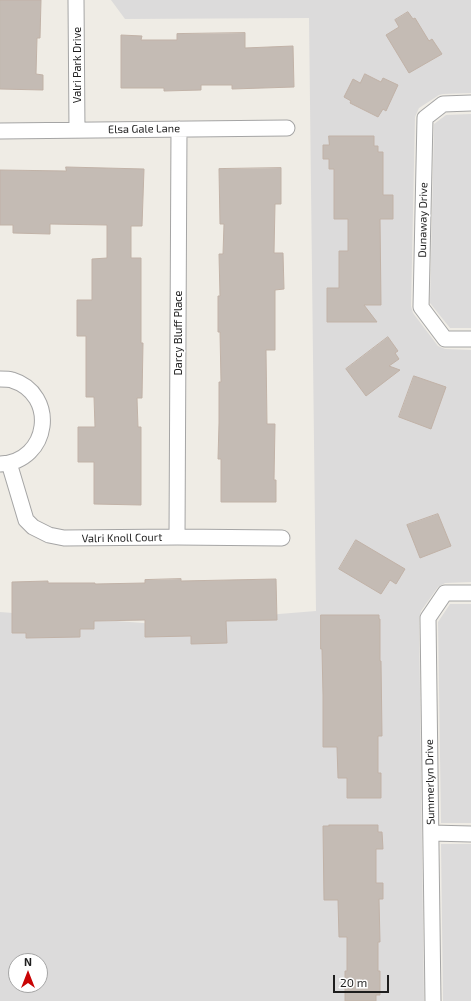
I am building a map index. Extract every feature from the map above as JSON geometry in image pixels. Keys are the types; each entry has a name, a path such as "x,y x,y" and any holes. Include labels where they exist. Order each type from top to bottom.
{"street":[{"name":"Valri Park Drive","path":"76,0 77,130"},
{"name":"Dunaway Drive","path":"471,103 443,104 425,118 421,306 445,338 471,339"},
{"name":"Elsa Gale Lane","path":"0,131 288,128"},
{"name":"Darcy Bluff Place","path":"177,537 179,129"},
{"path":"0,379 12,380 25,386 35,396 41,409 43,423 40,437 33,449 22,458 4,464"},
{"name":"Valri Knoll Court","path":"4,464 26,520 34,527 49,535 64,538 282,538"},
{"name":"Summerlyn Drive","path":"433,1001 428,618 445,594 471,593"},
{"path":"431,833 471,834"}],"shaded area":[{"path":"111,0 471,0 471,93 439,95 419,108 415,117 411,306 413,313 438,346 445,349 471,350 471,582 445,583 438,587 421,611 419,618 424,1001 0,1001 0,612 156,624 316,611 309,18 125,19"},
{"path":"471,114 471,328 450,328 430,303 434,124 446,115"},
{"path":"450,604 471,604 471,823 441,823 438,622"},
{"path":"441,844 471,844 471,1001 443,1001"}],"building":[{"path":"0,0 41,0 40,38 37,38 36,74 43,75 43,90 0,89"},
{"path":"408,12 413,19 415,18 429,41 432,39 442,54 409,73 386,35 399,27 395,20"},
{"path":"245,33 245,48 293,46 294,87 232,89 232,85 201,85 201,90 164,91 164,88 121,88 121,35 142,36 141,40 177,40 177,34"},
{"path":"365,74 381,82 383,78 398,85 386,111 383,109 378,117 350,103 351,101 344,97 353,79 360,83"},
{"path":"329,136 374,136 374,146 378,146 378,152 383,152 383,195 393,195 393,219 380,219 381,305 364,305 377,322 327,322 327,288 339,288 339,251 348,251 348,219 334,219 334,169 329,169 329,159 323,159 323,145 329,145"},
{"path":"66,167 144,169 142,226 131,226 131,258 141,258 141,343 143,343 142,398 137,398 138,427 141,427 141,505 94,504 94,462 78,462 78,427 95,427 94,397 86,397 86,336 77,336 77,300 92,300 92,259 107,258 107,225 50,224 50,234 13,233 13,225 0,225 0,170 66,171"},
{"path":"281,168 281,204 275,204 274,253 283,253 284,289 275,290 275,350 266,350 267,424 275,424 274,480 276,480 276,502 221,502 221,459 218,459 219,382 221,382 220,332 218,332 218,296 220,296 219,254 223,254 224,224 220,224 219,169"},
{"path":"388,337 398,351 395,353 399,359 389,366 400,370 366,396 346,369"},
{"path":"414,376 446,387 431,429 399,417"},
{"path":"438,514 451,546 420,558 407,525"},
{"path":"356,540 405,569 396,584 390,580 381,594 339,569"},
{"path":"181,579 181,581 276,579 277,620 226,621 227,643 191,644 191,636 145,637 145,620 94,621 94,629 80,629 80,637 26,638 26,633 12,633 12,582 48,581 48,583 95,584 145,583 145,580"},
{"path":"321,615 379,615 382,736 378,736 378,773 381,773 381,798 347,798 347,778 338,778 337,747 323,747"},
{"path":"378,825 378,832 382,832 383,849 376,849 376,883 383,883 383,899 379,899 380,942 378,942 378,971 380,971 380,995 376,995 376,1001 345,1001 347,937 339,937 338,900 324,900 323,826"}]}
